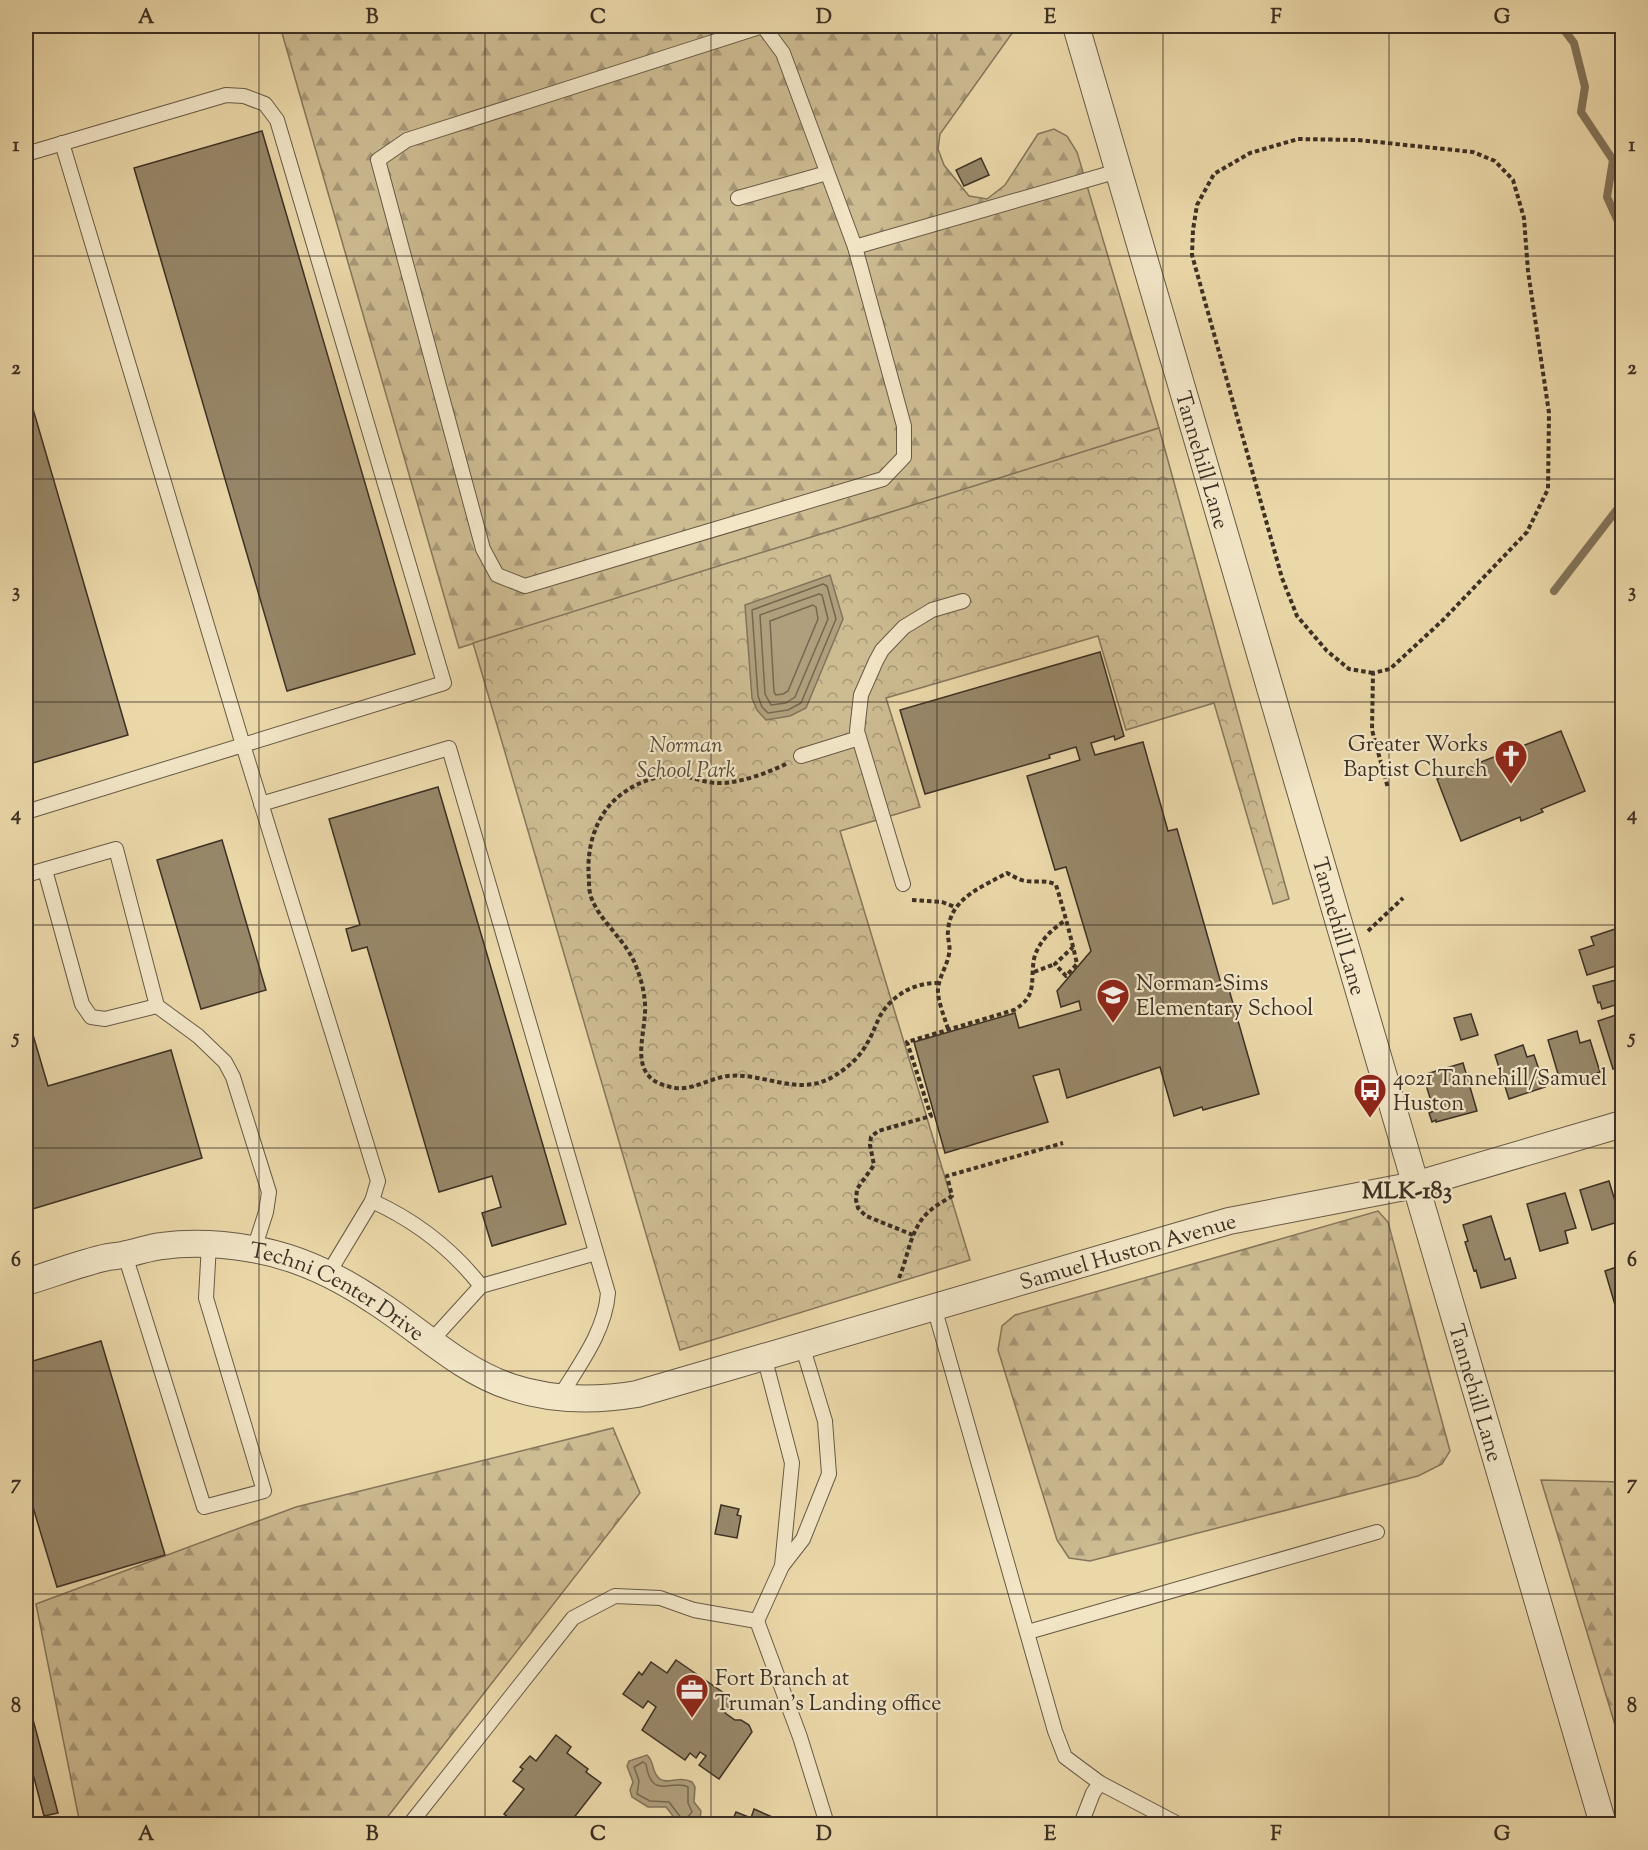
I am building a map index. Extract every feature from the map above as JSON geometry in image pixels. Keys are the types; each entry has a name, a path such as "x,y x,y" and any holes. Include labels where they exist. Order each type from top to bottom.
{"street":[{"name":"Tannehill Lane","path":"1076,26 1603,1824"},
{"name":"Samuel Huston Avenue","path":"637,1394 1229,1221 1415,1185 1623,1124"},
{"name":"Techni Center Drive","path":"26,1282 107,1257 160,1246 209,1244 254,1249 290,1259 328,1274 373,1300 472,1369 497,1382 531,1393 559,1398 587,1400 637,1394"}],"lane":[{"path":"763,26 783,53 855,247 904,426 904,457 883,479 525,586 497,575 483,549 378,160 407,140 763,26"},
{"path":"26,154 226,95 244,96 265,104 277,120 444,683 26,812"},
{"path":"62,143 243,746 378,1181 372,1201 328,1274"},
{"path":"855,247 1118,171"},
{"path":"738,198 828,173"},
{"path":"903,884 857,731 861,695 882,650 904,627 932,610 963,601"},
{"path":"801,756 859,738"},
{"path":"261,804 449,748 608,1293 606,1309 595,1338 559,1398"},
{"path":"26,875 116,849 157,1006 198,1036 225,1062 233,1077 268,1192 266,1212 254,1249"},
{"path":"45,870 82,1004 92,1017 105,1019 157,1006"},
{"path":"372,1201 417,1225 465,1265 481,1286"},
{"path":"125,1255 204,1507 264,1491 206,1298 209,1244"},
{"path":"431,1341 481,1286 596,1253"},
{"path":"934,1307 1055,1731 1065,1757 1100,1783 1178,1824"},
{"path":"802,1345 825,1420 829,1474 803,1539 782,1566 757,1621 800,1737 827,1824"},
{"path":"764,1356 792,1463 782,1566"},
{"path":"1028,1632 1377,1532"},
{"path":"410,1824 573,1618 615,1596 660,1598 694,1611 757,1621"},
{"path":"1081,1824 1093,1793 1100,1783"}],"path":[{"path":"1298,139 1358,140 1473,152 1496,161 1513,180 1524,218 1528,271 1550,413 1548,489 1527,532 1443,620 1390,669 1373,673 1349,669 1327,651 1297,616 1282,578 1192,255 1197,205 1214,174 1250,153 1298,139"},
{"path":"1373,673 1372,730 1388,788"},
{"path":"801,756 752,778 717,783 681,776 660,776 639,783 618,797 605,811 594,831 588,868 590,896 626,946 637,968 645,1011 640,1050 641,1060 648,1075 661,1084 675,1088 690,1088 726,1076 748,1075 789,1086 811,1084 832,1078 849,1066 866,1046 881,1015 895,998 928,982 939,983"},
{"path":"948,1029 938,991 949,955 948,932 954,907 963,898 1007,873 1028,882 1043,880 1056,885 1077,964 1066,976 1055,964"},
{"path":"903,884 910,900 942,902 954,907"},
{"path":"1368,931 1402,898"},
{"path":"913,1235 866,1216 858,1208 856,1200 857,1189 874,1166 870,1145 871,1137 878,1131 931,1116 907,1042 1014,1010 1020,1006 1032,988 1034,959 1040,945 1052,928 1066,920"},
{"path":"1034,972 1055,964 1073,947"},
{"path":"899,1278 913,1235 922,1220 931,1210 952,1196 947,1176 1063,1143"}],"green space":[{"path":"280,26 1019,26 940,134 938,149 944,165 969,196 987,199 1005,185 1038,134 1054,129 1067,136 1077,152 1159,428 459,648"},
{"name":"Norman School Park","path":"1159,428 1289,899 1273,904 1214,703 1126,730 1098,636 886,698 920,807 840,831 970,1260 680,1350 473,643"},
{"path":"1378,1211 1388,1222 1450,1451 1442,1464 1418,1476 1090,1561 1069,1558 1057,1540 998,1350 1002,1326 1015,1315"},
{"path":"613,1428 640,1493 382,1824 80,1824 36,1604 296,1507"},
{"path":"1541,1480 1622,1482 1622,1748"}],"water":[{"path":"830,575 843,619 806,708 790,716 766,720 757,710 752,698 745,605"},
{"path":"647,1755 655,1774 663,1781 682,1779 692,1782 695,1787 694,1802 701,1811 700,1819 696,1818 682,1824 666,1807 648,1807 632,1797 630,1790 633,1782 627,1766 629,1761"}],"building":[{"path":"262,131 415,654 287,691 134,168"},
{"path":"981,158 989,175 964,186 956,170"},
{"path":"26,385 128,735 26,765"},
{"path":"1100,652 1124,736 1115,740 1114,736 1091,743 1095,755 1143,742 1168,831 1177,829 1222,987 1228,986 1259,1094 1174,1116 1160,1067 1067,1098 1059,1069 1033,1076 1048,1122 945,1153 914,1042 1015,1013 1019,1028 1081,1010 1079,1001 1061,1007 1057,991 1091,951 1066,867 1055,870 1027,776 1080,760 1076,747 1049,755 1050,758 925,794 900,710"},
{"name":"Greater Works Baptist Church","path":"1561,731 1585,791 1541,809 1543,812 1521,821 1520,817 1461,841 1437,779"},
{"path":"438,787 566,1224 492,1246 482,1213 501,1207 492,1176 439,1192 367,947 352,951 346,929 360,925 329,819"},
{"path":"222,840 266,990 201,1009 157,860"},
{"path":"1618,928 1622,942 1622,964 1587,975 1579,950 1594,945 1591,937"},
{"path":"1616,980 1622,1003 1602,1009 1593,986"},
{"path":"26,1011 48,1086 171,1050 202,1158 26,1211"},
{"path":"1471,1014 1478,1035 1461,1040 1454,1018"},
{"path":"1619,1014 1622,1024 1622,1066 1613,1069 1598,1021"},
{"path":"1577,1031 1580,1043 1590,1040 1600,1072 1587,1076 1588,1081 1573,1085 1572,1081 1561,1084 1548,1040"},
{"path":"1523,1045 1527,1057 1534,1055 1545,1087 1509,1099 1495,1055"},
{"path":"1463,1063 1477,1111 1432,1122 1429,1113 1434,1111 1423,1075"},
{"path":"1609,1181 1621,1221 1592,1230 1580,1190"},
{"path":"1565,1193 1576,1228 1565,1231 1568,1243 1540,1251 1527,1204"},
{"path":"1491,1216 1505,1260 1510,1258 1516,1278 1481,1288 1465,1242 1468,1241 1463,1225"},
{"path":"1622,1265 1622,1302 1615,1305 1605,1271"},
{"path":"101,1341 165,1555 57,1587 26,1484 26,1363"},
{"path":"721,1505 739,1509 737,1515 741,1516 737,1538 715,1534"},
{"name":"Fort Branch at Truman's Landing office","path":"676,1660 734,1700 725,1713 749,1725 752,1732 719,1779 699,1765 706,1756 700,1752 696,1758 690,1753 685,1760 642,1730 656,1707 648,1701 643,1708 623,1694 639,1672 642,1675 651,1662 667,1673"},
{"path":"28,1701 58,1813 44,1816 26,1747 26,1702"},
{"path":"556,1735 571,1747 567,1753 588,1769 586,1772 601,1783 569,1824 517,1824 504,1814 524,1789 513,1781 523,1769 520,1767 530,1756 536,1761"},
{"path":"754,1809 772,1817 769,1824 731,1824 736,1812 751,1818"}],"waterway":[{"path":"1561,26 1574,43 1585,87 1581,112 1613,160 1607,197 1622,230"},
{"path":"1554,591 1622,503"}],"place":[{"name":"Greater Works Baptist Church","path":"1511,785"},
{"name":"Norman-Sims Elementary School","path":"1113,1024"},
{"name":"4021 Tannehill/Samuel Huston","path":"1370,1119"},
{"name":"Fort Branch at Truman's Landing office","path":"692,1719"}],"district":[{"name":"MLK-183","path":"1407,1190"}]}
